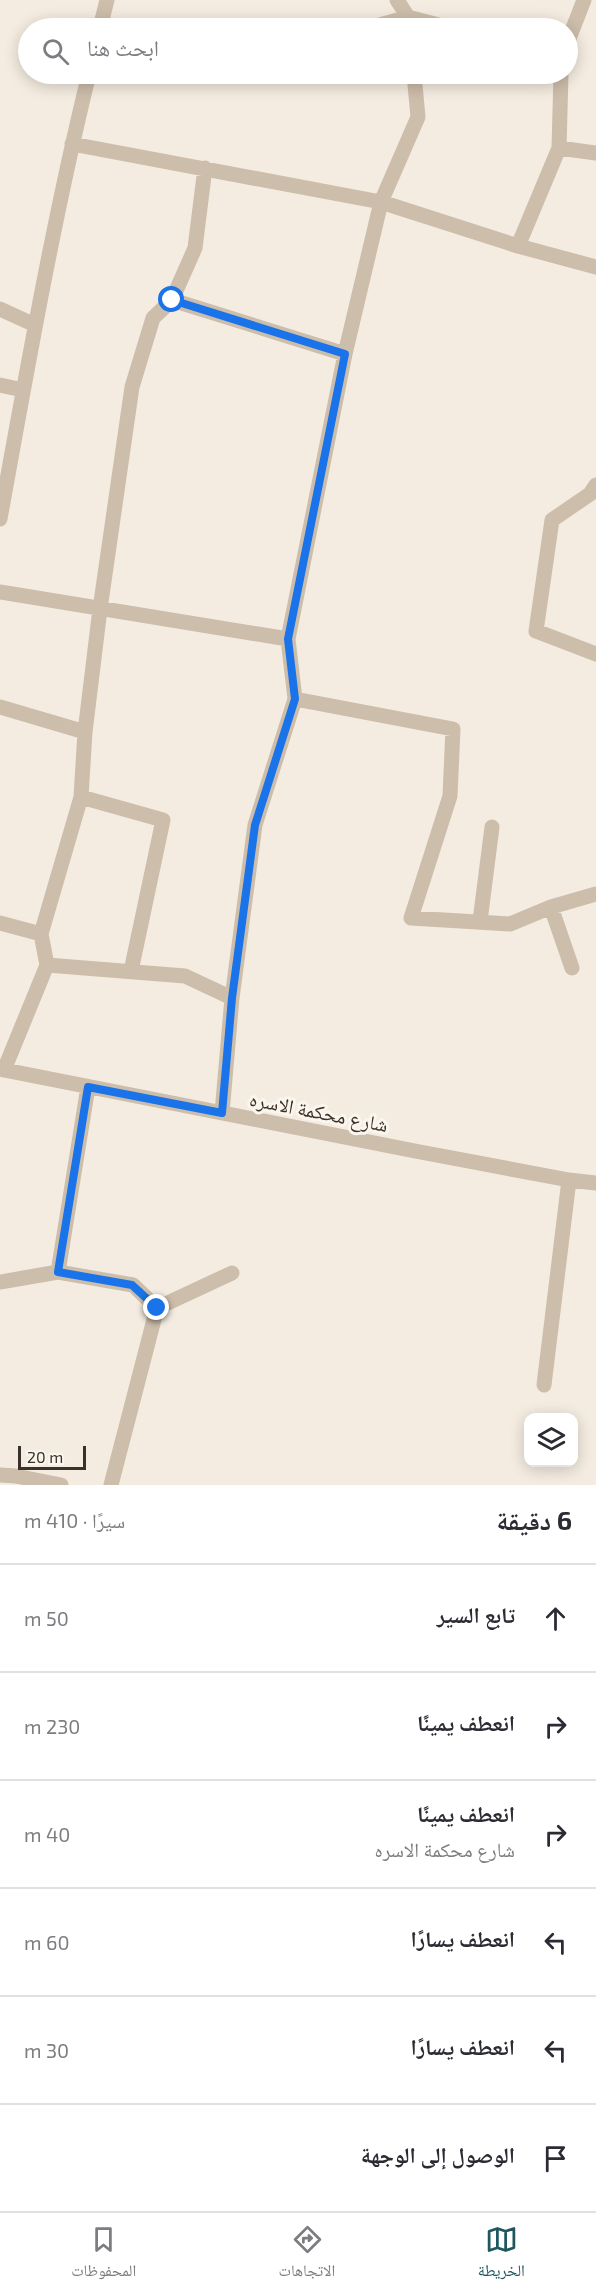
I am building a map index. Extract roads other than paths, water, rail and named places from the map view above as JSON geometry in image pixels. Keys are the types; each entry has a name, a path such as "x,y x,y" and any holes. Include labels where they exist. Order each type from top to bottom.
{"street":[{"path":"102,18 107,0"},
{"path":"397,0 406,18"},
{"path":"577,18 584,0"},
{"path":"0,519 35,325 87,84"},
{"path":"222,1113 232,998 255,825 295,699 288,639 345,354 381,202 418,117 415,84"},
{"path":"518,246 559,148 561,84"},
{"path":"72,144 381,202 518,246 596,267"},
{"path":"559,148 596,153"},
{"path":"2,1070 47,965 41,934 81,797 100,609 132,387 153,318 172,300 195,248 205,168"},
{"path":"172,300 345,354"},
{"path":"0,309 35,325"},
{"path":"0,385 23,390"},
{"path":"596,484 590,494 552,520 536,631 596,654"},
{"path":"0,592 288,639"},
{"path":"295,699 453,729 450,796 411,918 510,924 551,906 596,894"},
{"path":"0,707 86,732"},
{"path":"81,797 163,820 131,971"},
{"path":"480,921 492,827"},
{"path":"551,906 572,968"},
{"path":"0,923 41,934"},
{"path":"47,965 184,976 232,998"},
{"name":"شارع محكمة الاسره","path":"2,1070 569,1180 596,1183"},
{"path":"58,1272 88,1087"},
{"path":"544,1385 569,1180"},
{"path":"0,1282 58,1272 132,1285 157,1308"},
{"path":"157,1308 232,1273"},
{"path":"111,1485 157,1308"},
{"path":"0,1475 61,1485"}]}
